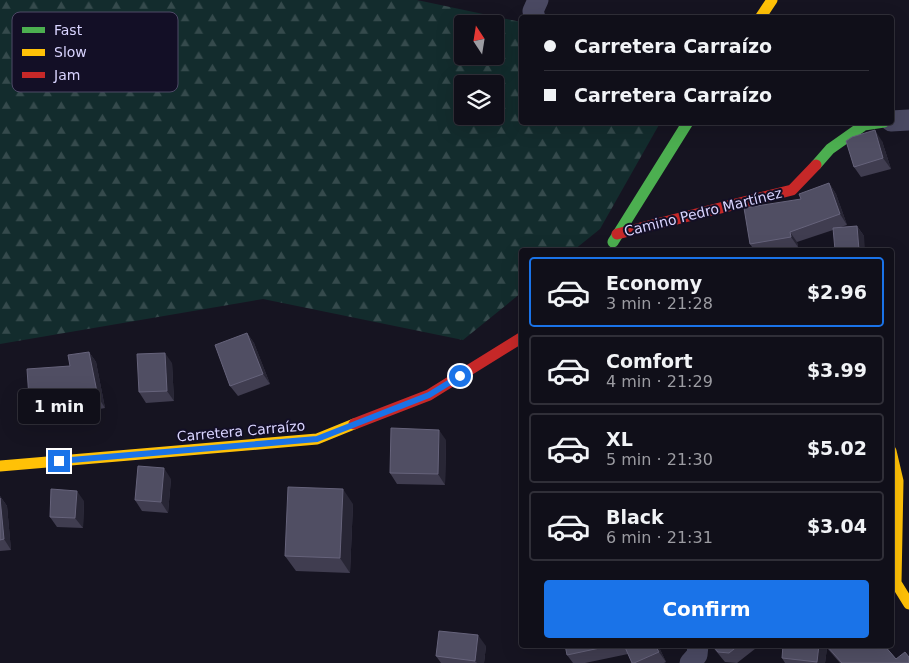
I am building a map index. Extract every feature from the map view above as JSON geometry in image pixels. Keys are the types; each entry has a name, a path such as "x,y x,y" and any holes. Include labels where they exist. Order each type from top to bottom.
{"street":[{"path":"534,15 533,11 538,0"},
{"path":"762,15 772,0"},
{"path":"894,122 909,120"},
{"path":"608,248 686,125"},
{"name":"Camino Pedro Martínez","path":"617,234 792,190 830,149 864,125"},
{"name":"Carretera Carraízo","path":"0,466 317,439 429,395 519,339"},
{"path":"894,458 903,480 896,584 909,604"},
{"path":"690,663 697,655 698,648"}],"green space":[{"path":"0,0 417,0 488,15 454,15 454,65 504,65 504,18 519,22 519,125 659,125 600,229 576,248 519,248 519,295 463,340 263,299 0,344"}],"building":[{"path":"875,130 883,158 854,167 846,141 852,137"},
{"path":"829,183 840,214 790,232 791,237 750,244 744,208 801,199 799,194"},
{"path":"857,226 859,248 835,248 833,228"},
{"path":"247,333 263,374 230,386 215,345"},
{"path":"89,352 98,397 55,406 55,411 30,413 27,369 70,366 68,355"},
{"path":"165,353 167,391 139,392 137,354"},
{"path":"391,428 439,430 438,474 390,473"},
{"path":"138,466 164,468 161,502 135,500"},
{"path":"288,487 343,489 340,558 285,556"},
{"path":"51,489 77,491 75,518 50,517"},
{"path":"0,498 4,539 0,540"},
{"path":"439,631 478,635 475,661 436,656"},
{"path":"566,648 600,648 567,655"},
{"path":"625,648 657,648 659,652 634,663 632,663"},
{"path":"715,648 735,648 729,653 718,652"},
{"path":"783,648 819,648 817,662 782,658"},
{"path":"829,648 887,648 896,659 905,652 909,657 909,663 842,663"}],"traffic: fast":[{"path":"613,242 686,125"},
{"path":"816,165 830,149 864,125"}],"traffic: slow":[{"path":"762,15 772,0"},
{"path":"0,466 317,439 354,424"},
{"path":"894,464 898,481 896,583 909,604"}],"traffic: jam":[{"path":"617,234 792,190 816,165"},
{"path":"354,424 429,395 519,339"}],"route":[{"path":"59,461 317,439 429,395 460,376"}]}
